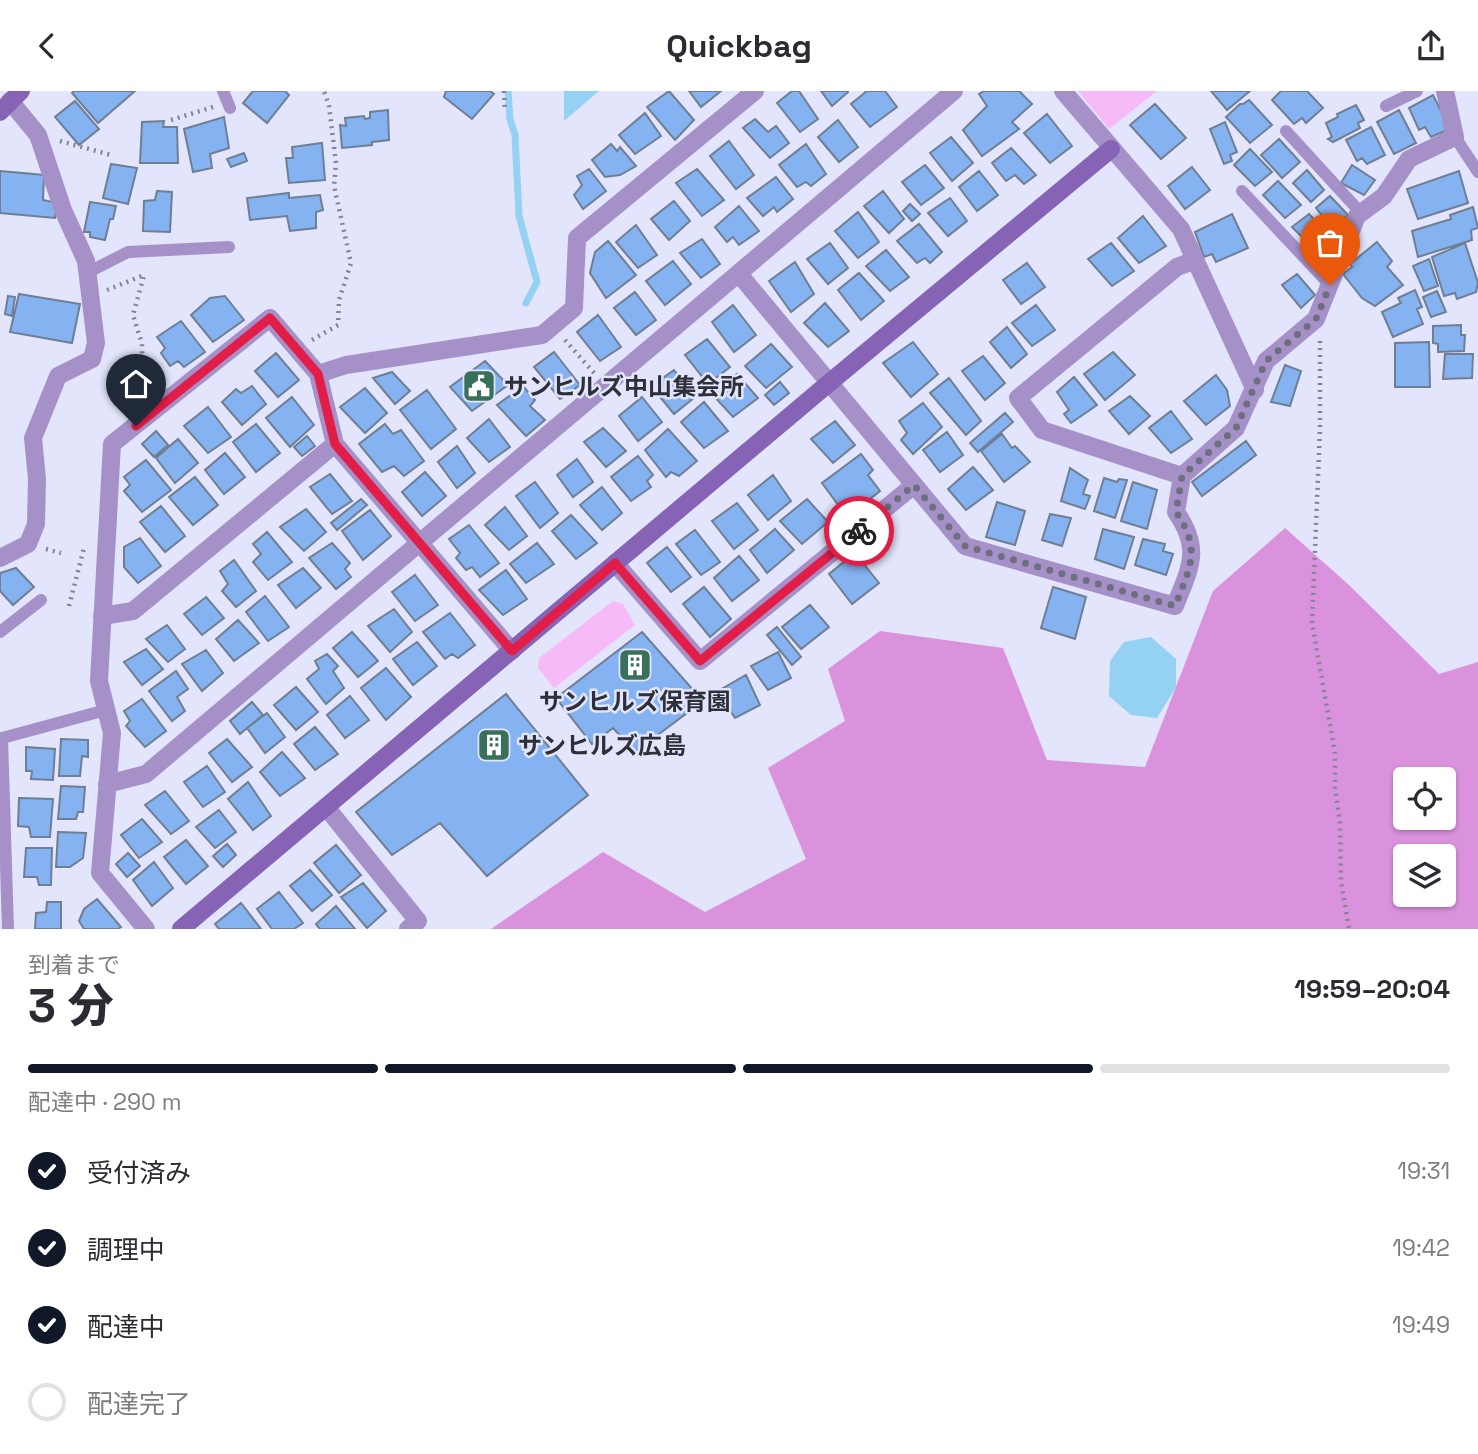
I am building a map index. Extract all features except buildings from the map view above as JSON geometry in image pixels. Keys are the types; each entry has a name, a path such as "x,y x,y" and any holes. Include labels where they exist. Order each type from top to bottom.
{"street":[{"path":"318,374 346,365 542,335 574,307 577,238 755,91"},
{"path":"107,785 146,774 954,91"},
{"path":"1063,91 1181,229 1255,390"},
{"path":"739,274 965,546 1175,606 1193,559 1187,528 1176,512 1182,476 1236,428 1266,361 1316,319 1357,216 1384,196 1409,159 1455,137 1445,91"},
{"path":"0,558 28,544 36,524 37,479 33,438 58,376 92,359 96,343 86,261 63,210 38,135 10,101"},
{"path":"181,929 1111,149"},
{"path":"1182,476 1042,430 1018,398 1177,267 1195,260"},
{"path":"146,929 100,873 112,733 99,681 112,444 270,318 318,374 335,444 512,651"},
{"path":"102,616 133,611 335,444"},
{"path":"615,563 700,661 914,485"},
{"path":"326,807 418,921 408,929"}],"lane":[{"path":"1387,106 1417,91"},
{"path":"1286,131 1361,213"},
{"path":"1455,137 1478,172"},
{"path":"1242,191 1330,285"},
{"path":"87,274 128,252 229,247"},
{"path":"0,632 41,600"},
{"path":"8,929 2,738 106,710"}],"path":[{"path":"296,349 338,325 339,300 351,263 334,186 336,163 329,106 324,91"},
{"path":"504,91 505,111"},
{"path":"171,120 227,101"},
{"path":"38,135 111,155"},
{"path":"91,297 144,275 134,315 142,344 143,386 125,407"},
{"path":"1316,319 1322,346 1312,623 1335,753 1341,881 1349,929"},
{"path":"553,326 606,387"}],"shaded area":[{"path":"1078,91 1157,91 1109,129"},
{"path":"1285,528 1349,585 1439,674 1478,662 1478,929 491,929 603,852 705,912 806,859 768,768 845,721 828,669 880,631 1003,648 1047,760 1145,767 1213,591"},
{"path":"613,601 623,604 635,625 554,688 538,668 539,658"}],"water":[{"path":"564,91 599,91 564,121"},
{"path":"1151,637 1176,659 1176,687 1157,718 1131,715 1109,696 1110,661 1124,642"}],"waterway":[{"path":"508,91 510,119 515,135 519,216 537,282 526,303"}],"way so far":[{"path":"859,531 914,485 965,546 1175,606 1193,559 1187,528 1176,512 1182,476 1236,428 1266,361 1316,319 1330,285"}],"place":[{"name":"サンヒルズ中山集会所","path":"479,386"},
{"name":"サンヒルズ保育園","path":"635,665"},
{"name":"サンヒルズ広島","path":"494,745"}],"route":[{"path":"136,426 270,318 318,374 335,444 512,651 615,563 700,661 859,531"}]}
